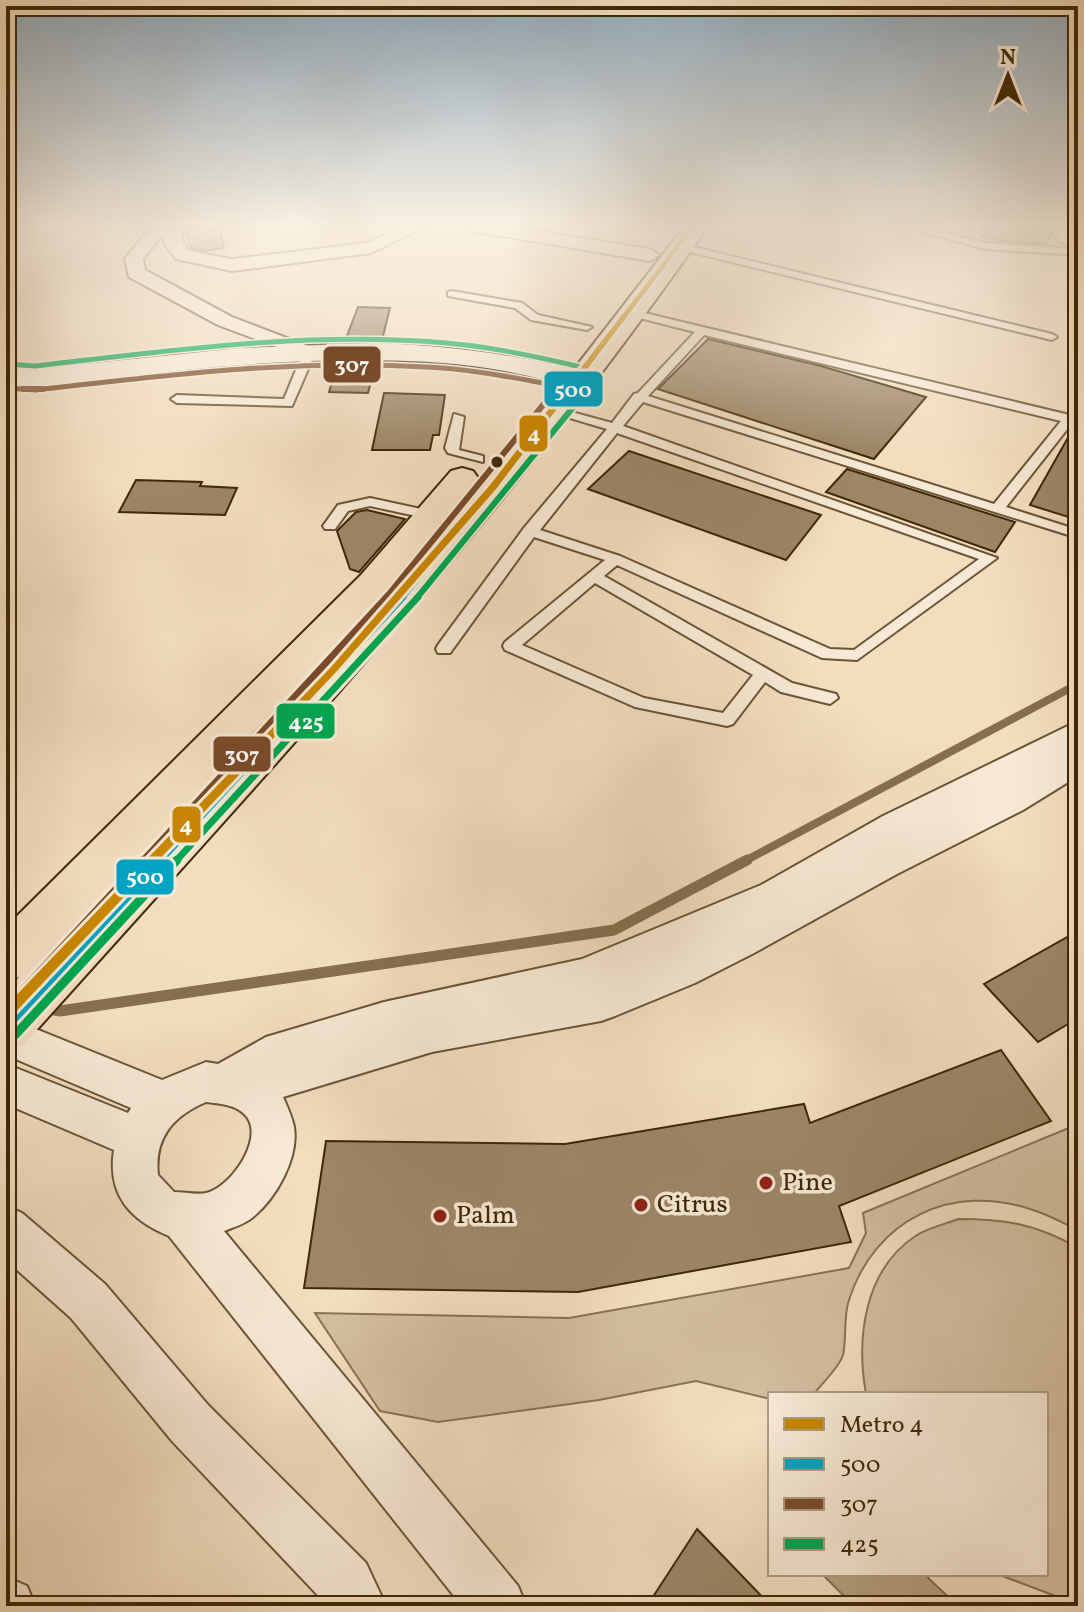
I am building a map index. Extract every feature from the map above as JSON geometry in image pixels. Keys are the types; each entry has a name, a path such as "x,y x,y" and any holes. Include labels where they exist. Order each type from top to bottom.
{"main road":[{"path":"14,1006 391,611 557,410 567,375 587,327 610,301"},
{"path":"14,1006 478,459 632,313 638,301"},
{"path":"6,376 35,378 309,353 423,350 494,358 567,375"}],"street":[{"path":"188,301 225,321 309,353"},
{"path":"237,1085 263,1101 272,1119 274,1141 268,1165 254,1187 233,1205 209,1216 184,1218 161,1212 144,1198 135,1180 133,1160 138,1138 149,1118 165,1102 195,1086 237,1085 432,1033 601,1003 681,971 741,941 1026,777 1078,733"},
{"path":"1026,777 1078,760"},
{"path":"14,1006 165,1102"},
{"path":"6,1084 138,1138"},
{"path":"184,1218 498,1606"},
{"path":"6,1229 88,1301 190,1423 346,1583 358,1606"}],"lane":[{"path":"495,301 518,305 535,318 587,327"},
{"path":"919,301 1052,337"},
{"path":"632,313 1074,420 997,509"},
{"path":"444,649 529,531 616,428 638,397 702,331"},
{"path":"177,399 288,403 309,353"},
{"path":"638,397 1078,534"},
{"path":"529,531 615,559 828,654 857,655 990,558 557,410"},
{"path":"458,417 451,448 454,453 478,459"},
{"path":"330,526 343,508 370,502 430,515"},
{"path":"615,559 511,646 641,703 727,720 763,673"},
{"path":"595,577 787,688 830,698"}],"shaded area":[{"path":"1078,1050 1078,1230 1039,1212 1003,1203 974,1201 946,1205 920,1214 897,1229 877,1248 861,1272 847,1307 843,1355 816,1392 768,1392 768,1399 696,1381 599,1400 438,1422 380,1411 315,1313 569,1318 849,1268 866,1233 863,1213 1076,1125 1072,1055"},
{"path":"958,1219 991,1220 1034,1228 1078,1248 1078,1597 1058,1597 1002,1576 1048,1576 1048,1392 866,1392 862,1350 868,1306 875,1285 899,1249 931,1228"},
{"path":"824,1576 926,1576 958,1606 854,1606"}],"building":[{"path":"358,307 390,308 382,340 345,341"},
{"path":"708,339 821,366 926,397 874,459 658,389"},
{"path":"338,363 376,363 368,393 329,392"},
{"path":"384,393 445,395 439,435 433,435 430,450 372,450"},
{"path":"1074,427 1078,428 1078,520 1030,505"},
{"path":"629,451 821,515 786,560 588,489"},
{"path":"847,469 1015,522 995,552 826,492"},
{"path":"136,480 202,482 200,486 237,488 225,515 119,512"},
{"path":"367,510 405,519 359,572 350,569 337,531 356,512"},
{"path":"1078,931 1078,1018 1038,1042 984,984"},
{"path":"1001,1050 1051,1121 839,1206 851,1242 578,1292 304,1288 326,1141 565,1144 804,1104 810,1123"},
{"path":"697,1529 771,1606 647,1606"}],"waterway":[{"path":"743,862 1078,684"},
{"path":"45,1008 60,1011 614,930 747,860"}],"metro line":[{"name":"4","path":"6,1014 334,669 493,487 635,301"}],"transit line":[{"name":"500","path":"6,1027 391,611 557,410 640,301"},
{"name":"425","path":"7,364 35,366 189,348 292,340 396,340 465,345 516,353 585,368 593,379 590,387 400,619 15,1035"},
{"name":"307","path":"6,388 36,390 233,369 364,364 494,374 559,386 382,603 6,1009"}],"place":[{"name":"Pine","path":"766,1183"},
{"name":"Citrus","path":"641,1205"},
{"name":"Palm","path":"440,1216"}]}
